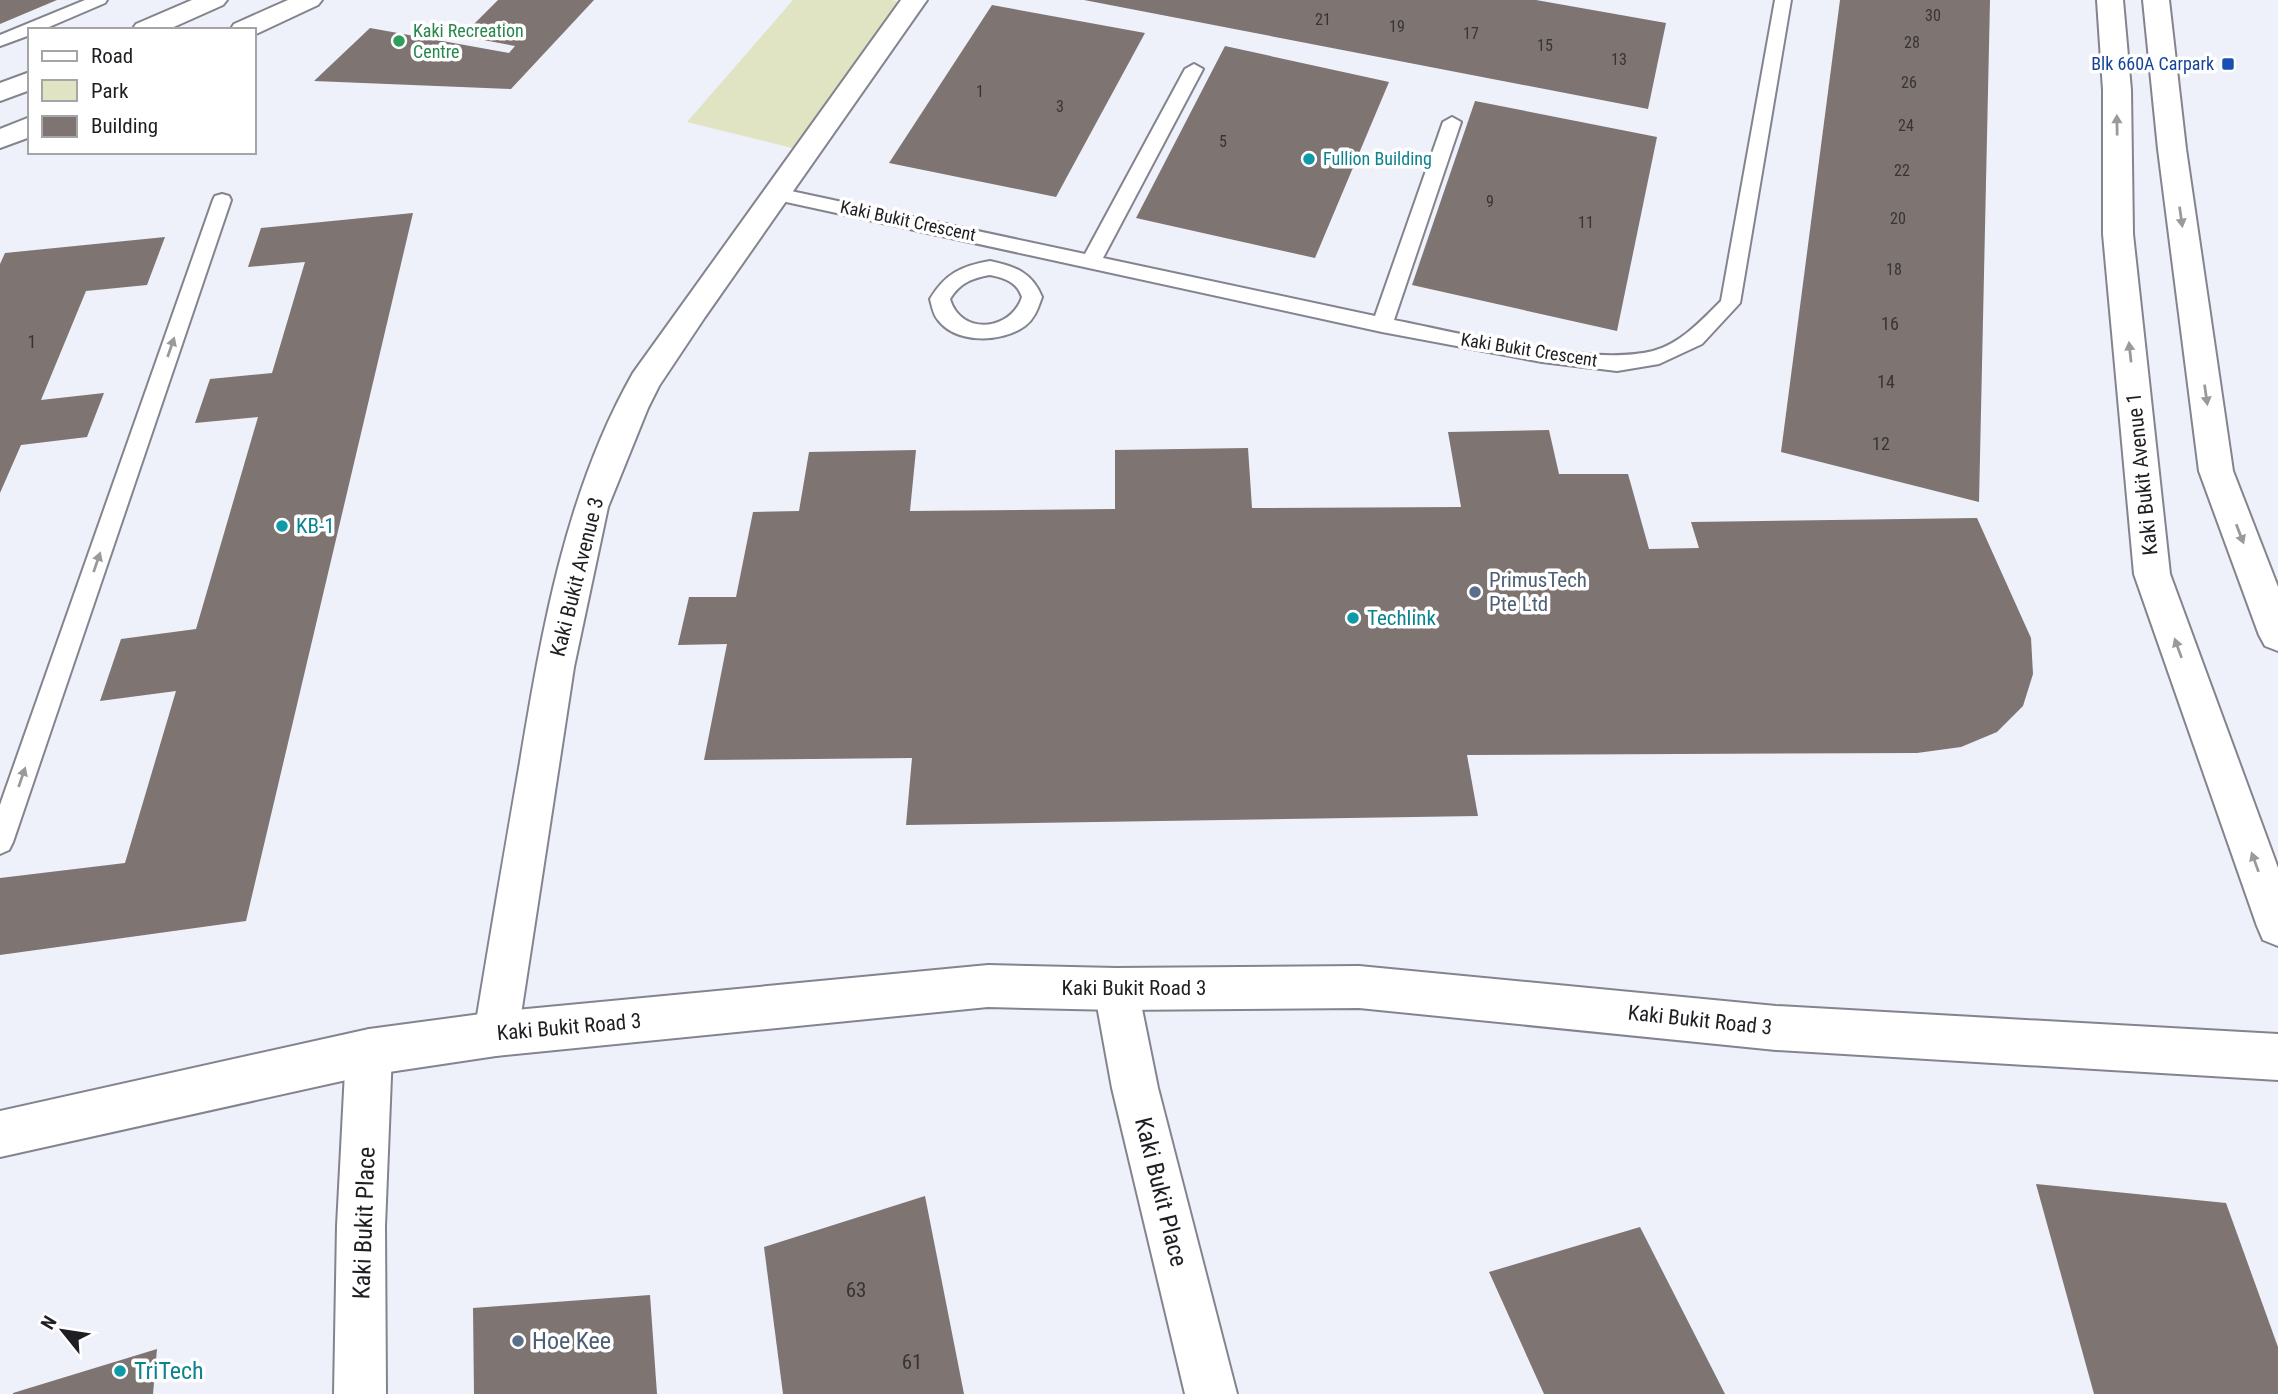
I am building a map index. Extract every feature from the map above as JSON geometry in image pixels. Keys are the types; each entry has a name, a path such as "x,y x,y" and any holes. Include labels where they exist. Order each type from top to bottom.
{"main road":[{"path":"150,28 214,0"},
{"path":"247,28 309,0"},
{"name":"Kaki Bukit Avenue 3","path":"496,1034 555,667 591,507 631,408 645,381 914,0"},
{"name":"Kaki Bukit Avenue 1","path":"2110,0 2117,90 2118,234 2152,574 2278,926"},
{"path":"2156,0 2172,149 2216,471 2278,635"},
{"path":"0,93 28,81"},
{"path":"0,139 28,126"},
{"name":"Kaki Bukit Road 3","path":"0,1134 369,1052 496,1034 988,986 1116,989 1359,987 1776,1028 2278,1057"},
{"name":"Kaki Bukit Place","path":"1116,989 1135,1088 1211,1394"},
{"name":"Kaki Bukit Place","path":"360,1394 361,1226 369,1052"}],"lane":[{"path":"31,28 99,0"},
{"name":"Kaki Bukit Crescent","path":"777,194 1092,260 1382,325 1542,355 1617,364 1658,357 1695,339 1730,303 1783,0"},
{"path":"0,41 28,29"},
{"path":"1092,260 1195,69"},
{"path":"1382,325 1452,122"},
{"path":"0,842 222,200"},
{"path":"968,271 971,235"},
{"path":"1025,281 1040,249"},
{"path":"990,268 1010,272 1025,281 1032,297 1026,313 1008,327 984,332 961,327 945,315 940,299 949,283 968,271 990,268"}],"green space":[{"path":"793,0 891,0 905,3 800,150 687,122"}],"building":[{"path":"0,0 57,0 0,24"},
{"name":"Kaki Recreation Centre","path":"498,0 594,0 511,89 314,81 370,28 509,53 515,46 462,36"},
{"path":"1084,0 1536,0 1666,23 1648,109"},
{"path":"1840,0 1990,0 1979,502 1781,452"},
{"path":"992,5 1145,33 1056,197 889,163"},
{"path":"1225,46 1389,82 1315,258 1136,218"},
{"path":"1475,101 1657,137 1617,331 1412,285"},
{"name":"KB-1","path":"413,213 246,921 0,955 0,878 125,863 176,691 100,701 121,639 196,629 258,417 195,423 210,379 272,373 305,262 248,267 261,228"},
{"path":"165,237 147,285 86,291 41,400 104,393 87,437 21,445 0,493 0,264 5,253"},
{"name":"Techlink","path":"1549,430 1559,474 1628,474 1649,549 1699,548 1691,522 1977,518 2031,638 2033,674 2023,706 1997,732 1961,747 1917,753 1467,755 1478,816 906,825 912,758 704,760 727,644 678,645 689,597 736,597 753,512 799,511 809,452 916,450 910,511 1115,509 1115,450 1248,448 1252,508 1461,507 1448,432"},
{"path":"2036,1184 2226,1203 2278,1347 2278,1394 2094,1394"},
{"path":"925,1196 964,1394 783,1394 764,1247"},
{"path":"1640,1227 1725,1394 1544,1394 1489,1272"},
{"path":"650,1295 657,1394 474,1394 473,1308"},
{"name":"TriTech","path":"157,1349 153,1394 13,1394 13,1393"}],"place":[{"name":"Kaki Recreation Centre","path":"399,41"},
{"name":"Blk 660A Carpark","path":"2228,64"},
{"name":"Fullion Building","path":"1309,159"},
{"name":"KB-1","path":"282,526"},
{"name":"PrimusTech Pte Ltd","path":"1475,592"},
{"name":"Techlink","path":"1353,618"},
{"name":"Hoe Kee","path":"518,1341"},
{"name":"TriTech","path":"120,1371"}]}
